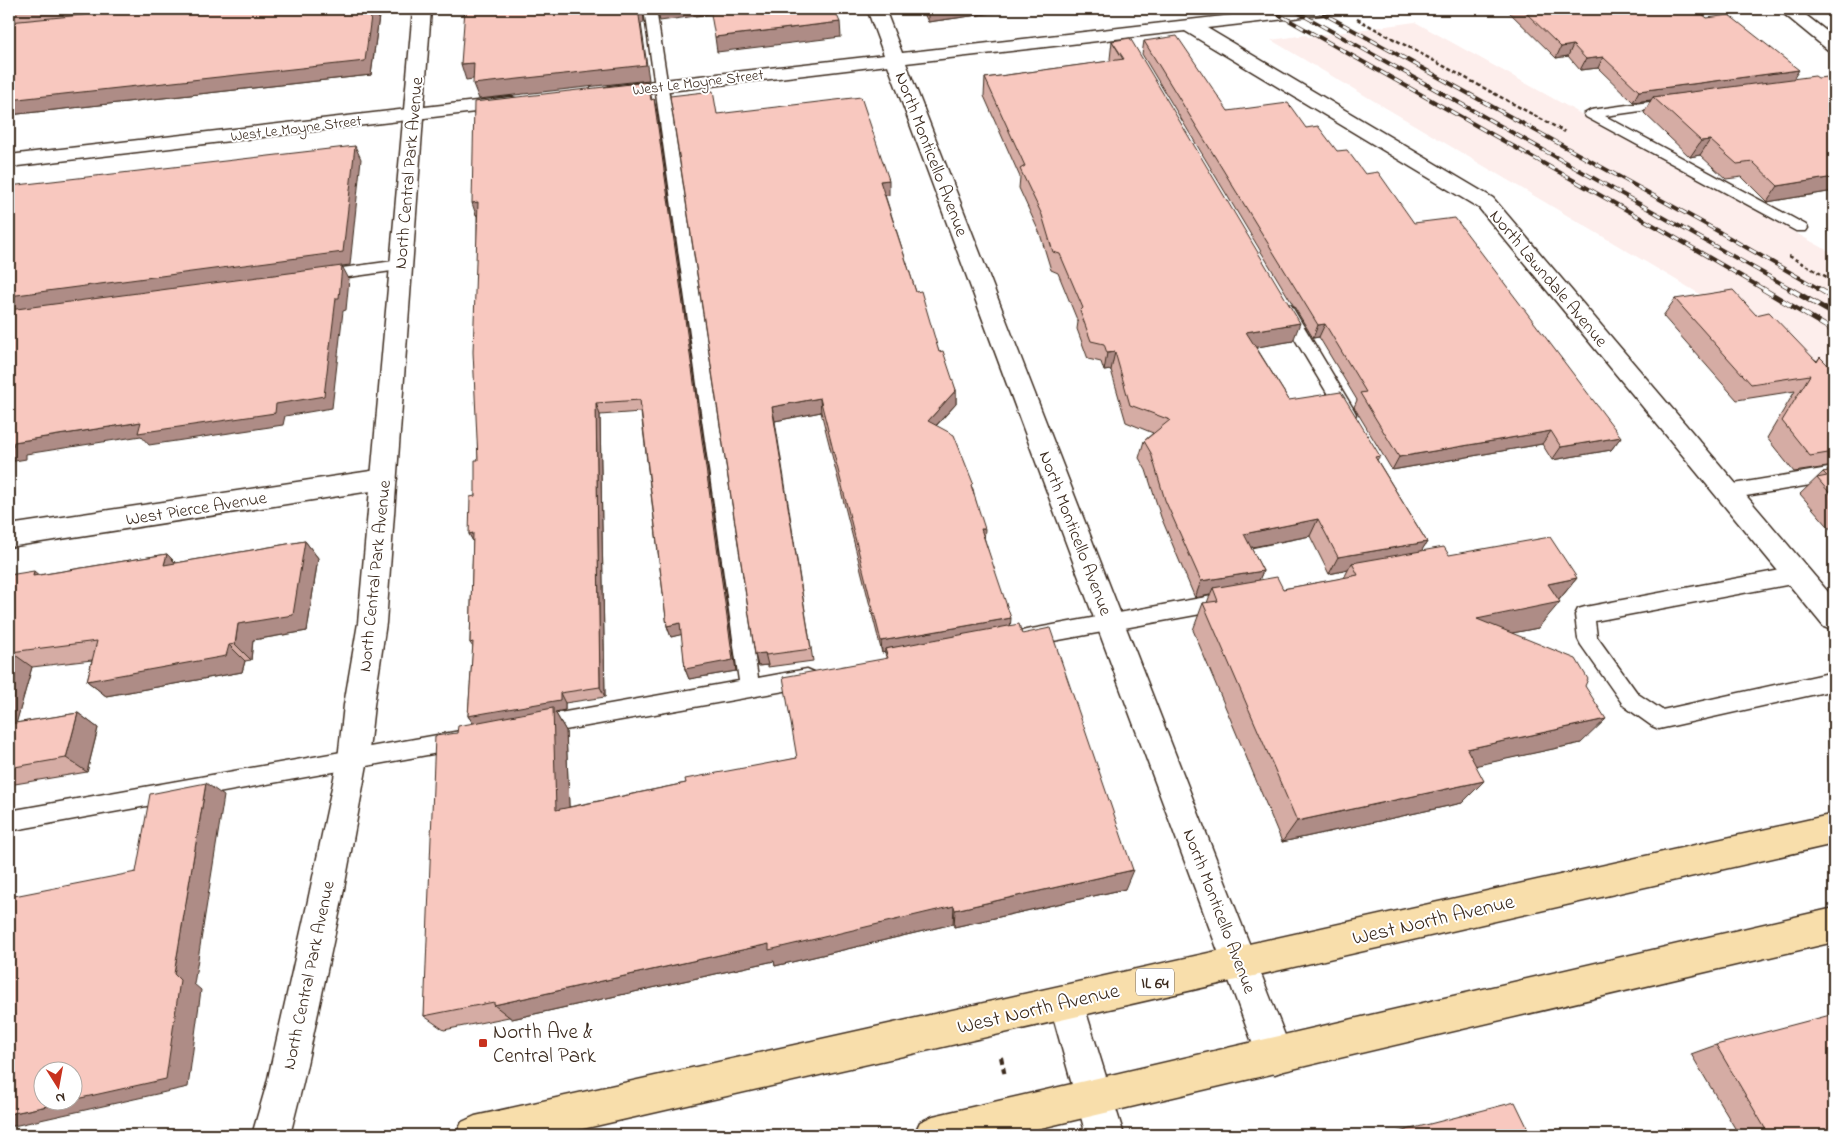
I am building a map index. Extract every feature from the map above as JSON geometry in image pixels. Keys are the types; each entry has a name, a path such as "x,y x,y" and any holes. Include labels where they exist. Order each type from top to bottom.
{"main road":[{"name":"West North Avenue","path":"475,1135 1834,829"},
{"path":"933,1135 1834,925"}],"street":[{"name":"North Central Park Avenue","path":"271,1135 288,1074 353,759 372,622 422,9"},
{"name":"North Monticello Avenue","path":"876,9 1275,1056"},
{"name":"West Le Moyne Street","path":"593,94 896,59 1126,40 1188,25 1328,9"},
{"path":"1787,9 1834,46"},
{"name":"North Lawndale Avenue","path":"1188,25 1486,204 1834,619"},
{"name":"West Le Moyne Street","path":"9,161 533,101"},
{"name":"West Pierce Avenue","path":"9,536 384,479"},
{"path":"1066,1002 1105,1135"}],"lane":[{"path":"650,9 750,688"},
{"path":"1688,101 1591,114 1802,228"},
{"path":"300,278 401,265"},
{"path":"1275,292 1356,428"},
{"path":"1728,492 1834,474"},
{"path":"1797,575 1585,614 1588,639 1631,700 1659,720 1834,681"},
{"path":"1012,640 1250,597"},
{"path":"520,729 828,674"},
{"path":"9,821 481,736"}],"path":[{"path":"1000,1052 1007,1084"}],"shaded area":[{"path":"1415,22 1834,254 1834,377 1742,319 1271,40 1306,35 1308,37"}],"building":[{"path":"9,9 29,9 9,11"},
{"path":"145,9 372,9 365,61 9,100 9,22"},
{"path":"465,9 638,9 646,65 473,84 474,63 461,64"},
{"path":"710,9 834,9 840,22 715,37"},
{"path":"1522,9 1696,9 1707,18 1729,15 1799,70 1639,91 1603,57 1586,59 1573,45 1561,47"},
{"path":"1177,36 1228,111 1288,103 1306,128 1318,126 1337,151 1347,150 1365,174 1378,172 1414,223 1455,218 1621,437 1561,447 1551,431 1399,457 1360,393 1366,392 1325,324 1318,325 1144,41"},
{"path":"1130,38 1300,323 1246,332 1289,400 1341,392 1380,456 1375,457 1427,542 1338,557 1318,519 1244,534 1263,571 1201,581 1165,500 1151,453 1144,441 1170,420 1130,405 1115,352 1107,353 1104,344 1091,341 1080,311 1083,308 1060,254 1053,252 1042,215 1020,169 1025,166 985,78 1124,59 1112,41"},
{"path":"1815,76 1818,78 1828,77 1834,82 1834,177 1778,186 1753,162 1737,164 1710,140 1701,141 1653,97"},
{"path":"648,82 651,100 654,99 733,660 685,669 680,623 667,626 640,400 596,403 600,687 560,693 560,700 468,716 473,642 470,643 473,533 469,534 470,497 475,496 475,460 478,460 473,352 478,202 472,203 474,102"},
{"path":"713,91 717,114 861,97 889,180 880,181 916,292 921,291 939,352 943,351 956,390 928,421 954,435 973,483 971,485 985,529 981,529 1011,618 881,641 820,398 772,407 811,649 766,655 765,653 755,654 670,96"},
{"path":"355,146 343,252 9,296 9,186"},
{"path":"342,266 339,298 336,298 324,396 276,404 275,413 138,433 141,422 14,442 13,447 9,448 9,310"},
{"path":"1733,290 1756,315 1769,312 1817,362 1820,357 1834,371 1834,452 1810,456 1782,421 1810,375 1751,384 1675,299"},
{"path":"1834,470 1834,498 1817,478 1827,476 1823,472"},
{"path":"1550,537 1577,578 1548,584 1560,602 1477,619 1576,659 1588,679 1585,686 1606,719 1467,749 1484,781 1297,821 1203,603 1218,601 1213,588 1277,577 1283,589 1358,575 1352,563 1444,547 1449,555"},
{"path":"305,541 293,615 238,624 235,644 229,645 226,656 87,681 97,641 11,652 9,658 9,575 34,571 33,576 167,554 164,565"},
{"path":"1019,624 1022,634 1050,628 1133,870 955,910 954,906 769,950 769,944 494,1005 494,1002 424,1016 435,736 457,733 458,726 553,708 556,810 686,783 685,779 797,758 783,677 888,658 885,649"},
{"path":"78,713 66,758 9,768 9,724"},
{"path":"206,783 174,974 180,980 166,1079 82,1098 82,1062 32,1062 32,1109 9,1114 9,897 136,872 150,794"},
{"path":"1834,1014 1834,1135 1769,1135 1716,1045"},
{"path":"1515,1102 1531,1135 1387,1135"}],"railway":[{"path":"1269,9 1765,290"},
{"path":"1292,9 1793,290"},
{"path":"1315,9 1821,290"},
{"path":"1763,289 1834,331"},
{"path":"1790,289 1834,314"},
{"path":"1819,289 1834,298"}],"place":[{"name":"North Ave & Central Park","path":"483,1043"}]}
